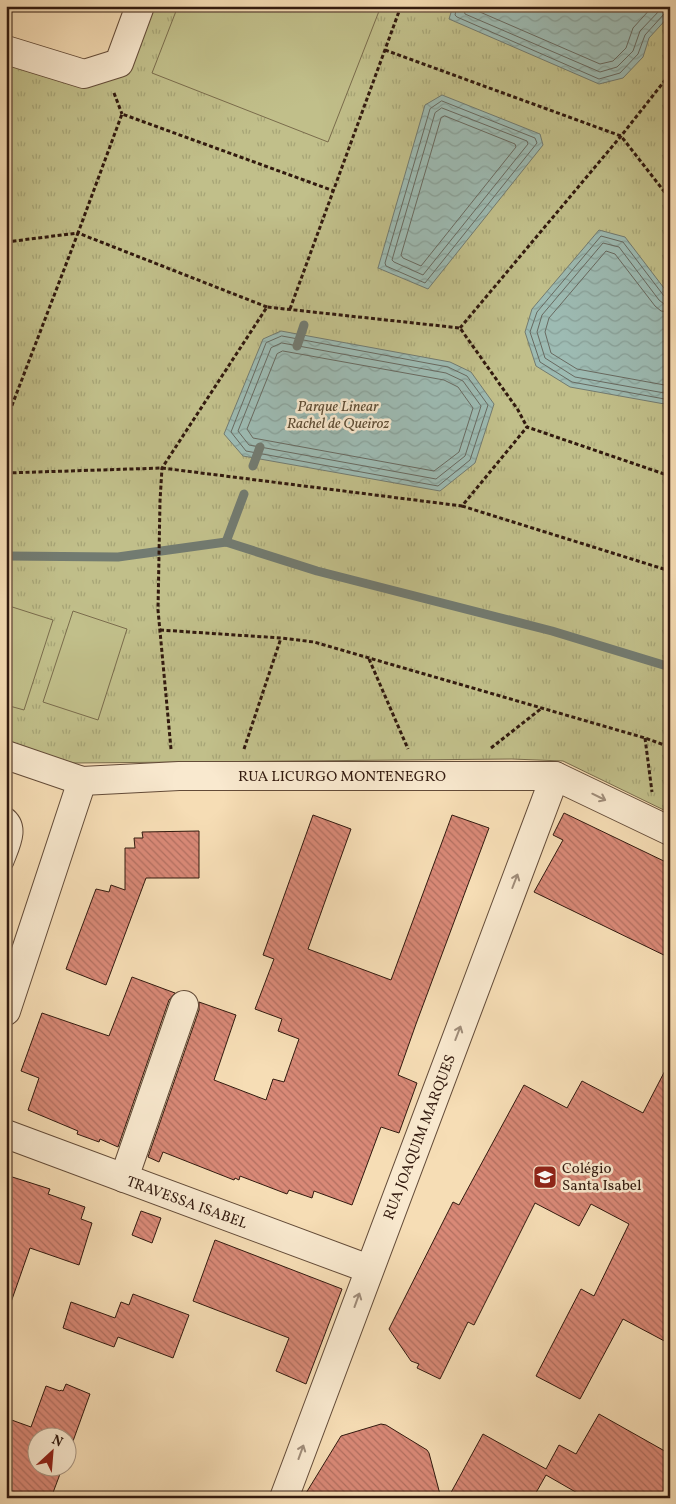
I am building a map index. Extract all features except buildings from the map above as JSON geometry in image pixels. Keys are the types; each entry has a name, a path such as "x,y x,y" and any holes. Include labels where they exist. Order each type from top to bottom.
{"street":[{"path":"6,50 84,74 119,64 140,6"},
{"name":"RUA LICURGO MONTENEGRO","path":"6,755 82,781 179,776 555,776 670,831"},
{"name":"RUA JOAQUIM MARQUES","path":"284,1498 555,776"},
{"path":"6,1011 82,781"},
{"path":"124,1178 184,1005"},
{"name":"TRAVESSA ISABEL","path":"6,1134 369,1269"}],"lane":[{"path":"6,814 15,824 16,833 6,862"}],"path":[{"path":"290,309 401,6"},
{"path":"385,50 621,136 670,199"},
{"path":"460,328 621,136 670,74"},
{"path":"6,421 122,114 112,89"},
{"path":"122,114 334,191"},
{"path":"6,242 78,233 266,306 460,328 518,410 527,427 670,476"},
{"path":"171,752 158,610 162,468 266,306"},
{"path":"462,506 527,427"},
{"path":"6,473 162,468 462,506 670,571"},
{"path":"160,630 314,642 645,738 670,747"},
{"path":"244,752 281,638"},
{"path":"368,658 409,752"},
{"path":"486,752 542,708"},
{"path":"645,738 652,794"}],"green space":[{"name":"Parque Linear Rachel de Queiroz","path":"154,6 670,6 670,813 563,761 512,759 75,763 34,755 6,745 6,60 131,66"},
{"path":"178,6 381,6 328,142 152,73"},
{"path":"6,605 53,620 24,710 6,705"},
{"path":"73,611 127,629 98,720 43,702"}],"water":[{"path":"453,6 670,6 670,15 649,38 643,57 623,78 599,84 449,19"},
{"path":"442,95 540,134 543,145 428,289 378,268 425,105"},
{"path":"599,230 625,237 670,296 670,405 570,387 536,366 525,332 532,309"},
{"path":"281,331 450,362 471,372 494,404 475,463 440,491 243,456 224,434 263,339"}],"waterway":[{"path":"297,346 304,325"},
{"path":"253,466 260,447"},
{"path":"226,542 244,494"},
{"path":"6,556 118,557 226,542 317,571 552,631 670,667"}],"place":[{"name":"Colégio Santa Isabel","path":"545,1177"}]}
